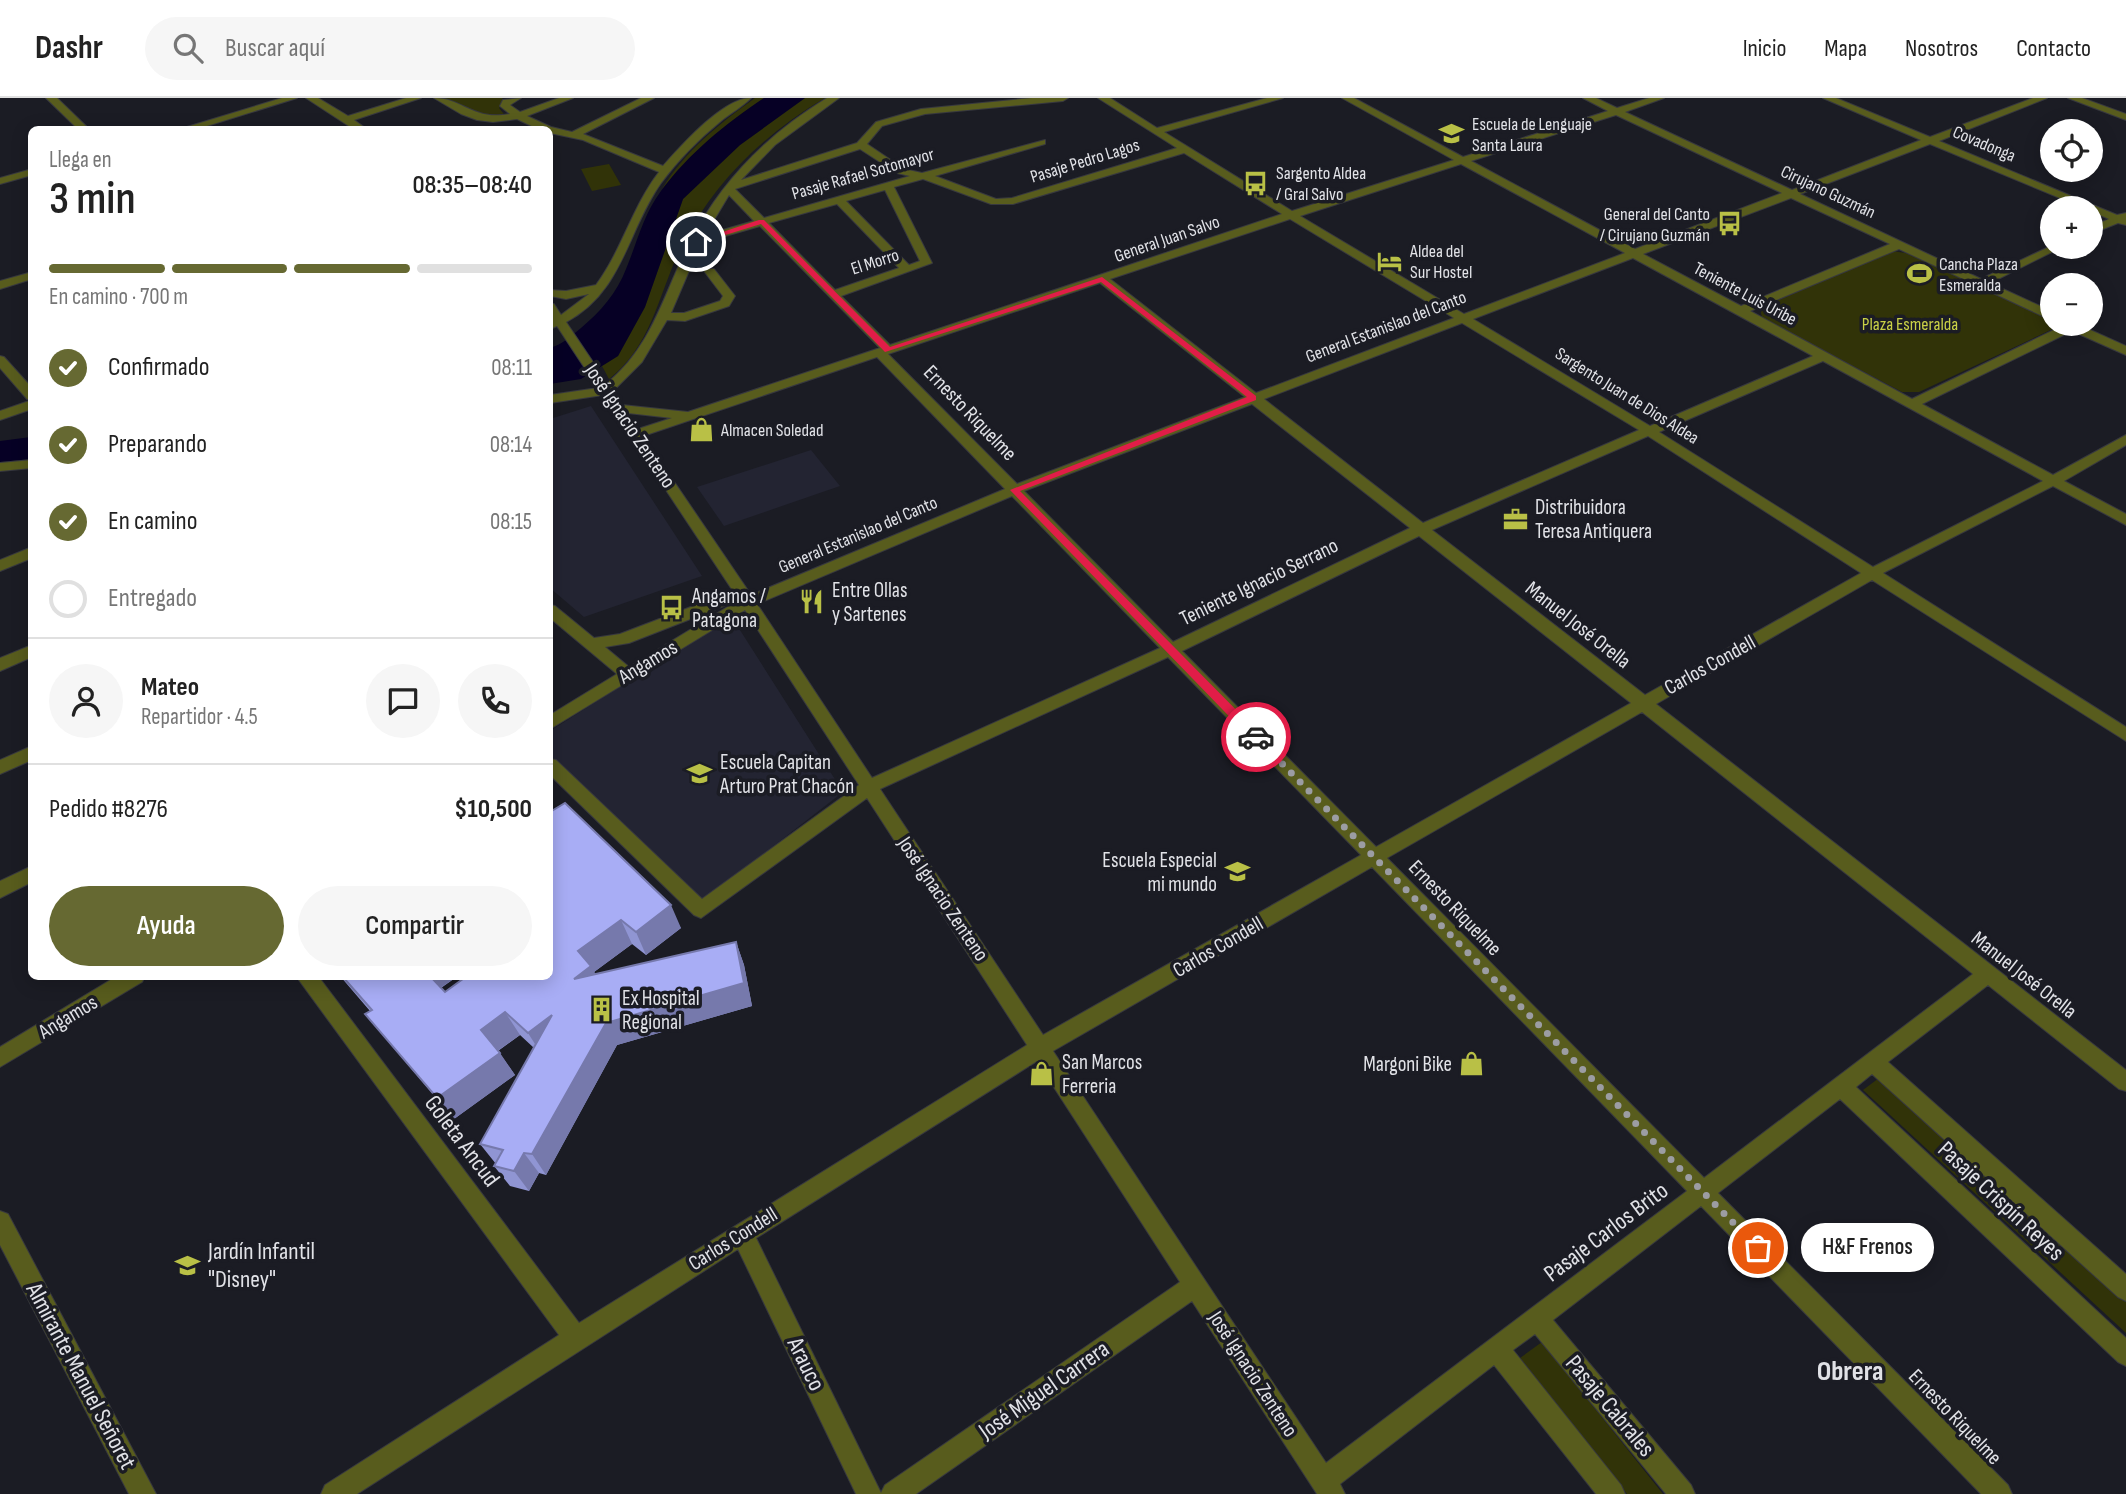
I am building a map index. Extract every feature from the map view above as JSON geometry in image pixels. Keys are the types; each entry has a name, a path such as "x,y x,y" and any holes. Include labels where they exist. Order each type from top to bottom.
{"street":[{"path":"51,98 81,126"},
{"path":"196,126 292,98"},
{"path":"311,98 357,126"},
{"path":"349,120 416,98"},
{"path":"439,98 474,116 489,118 520,117 568,98"},
{"path":"574,135 649,98"},
{"path":"557,325 604,286 616,267 644,200 664,170 712,122 746,98"},
{"path":"553,398 603,386 650,342 696,242 728,188 786,129 831,99 846,98"},
{"path":"728,188 861,145 879,124 924,111 1063,98"},
{"name":"Sargento Juan de Dios Aldea","path":"1103,98 1649,431 2126,735"},
{"path":"1156,131 1278,98"},
{"name":"Teniente Luis Uribe","path":"1347,98 2126,520"},
{"name":"Cirujano Guzmán","path":"1588,98 2040,311"},
{"name":"General Juan Salvo","path":"636,434 1291,215 1658,98"},
{"name":"Covadonga","path":"1828,98 2123,219"},
{"name":"General Estanislao del Canto","path":"745,597 1253,398 2042,98"},
{"path":"2073,98 2126,117"},
{"path":"511,100 505,106 520,117 540,126"},
{"path":"553,131 574,135 664,170"},
{"name":"Pasaje Rafael Sotomayor","path":"696,242 918,175 1041,142"},
{"path":"861,145 901,171 918,175"},
{"name":"Pasaje Pedro Lagos","path":"918,175 936,179 995,202 1013,201 1185,149"},
{"path":"0,181 28,173"},
{"name":"El Morro","path":"834,294 926,263 887,184"},
{"name":"Ernesto Riquelme","path":"728,188 834,294 884,352 1014,490 1999,1494"},
{"path":"838,199 907,270"},
{"path":"2103,226 2123,219"},
{"path":"1740,311 1898,245"},
{"path":"1981,283 2040,255"},
{"path":"662,316 685,317 725,303 729,296 710,271"},
{"path":"0,285 28,276"},
{"name":"Manuel José Orella","path":"1102,279 2126,1082"},
{"path":"553,294 565,296 591,292 604,286"},
{"name":"José Ignacio Zenteno","path":"557,325 603,386 745,597 1327,1488"},
{"path":"1912,404 2047,336"},
{"path":"2093,336 2126,351"},
{"name":"Teniente Ignacio Serrano","path":"553,768 701,910 869,787 1170,650 1421,529 1823,356"},
{"path":"0,360 28,392"},
{"path":"0,416 28,406"},
{"name":"General Juan Salvo","path":"618,408 687,415"},
{"path":"0,424 28,417"},
{"name":"Carlos Condell","path":"334,1494 576,1338 1041,1047 1872,573 2053,481 2126,439"},
{"path":"0,467 28,464"},
{"path":"0,566 28,554"},
{"path":"594,644 623,639 745,597"},
{"name":"Angamos","path":"553,721 745,597"},
{"path":"553,612 627,674"},
{"path":"0,665 28,652"},
{"path":"0,768 28,753"},
{"path":"0,890 28,875"},
{"name":"Pasaje Carlos Brito","path":"1327,1488 1497,1349 1988,974"},
{"name":"Angamos","path":"0,1058 128,980"},
{"name":"Goleta Ancud","path":"309,980 576,1338"},
{"name":"Pasaje Crispín Reyes","path":"1872,1062 2126,1289"},
{"name":"Pasaje Crispín Reyes","path":"1840,1086 2126,1354"},
{"name":"Almirante Manuel Señoret","path":"0,1222 143,1494"},
{"name":"Arauco","path":"742,1234 869,1494"},
{"name":"José Miguel Carrera","path":"894,1494 1195,1285"},
{"name":"Pasaje Cabrales","path":"1537,1318 1682,1494"},
{"path":"1497,1349 1612,1494"}],"shaded area":[{"path":"764,98 805,98 740,145 683,199 645,307 618,356 581,379 553,384 553,347 581,328 601,309 622,278 645,219 661,191 683,164 736,118"},
{"path":"591,406 702,576 584,617 553,591 553,418"},
{"path":"28,437 28,459 0,462 0,441"},
{"path":"811,450 840,486 724,526 697,487"},
{"name":"Escuela Capitan Arturo Prat Chacón","path":"731,616 843,792 703,901 553,758 553,729"}],"green space":[{"path":"443,98 502,98 506,102 499,108 508,119 467,114"},
{"path":"755,98 764,98 710,140 662,189 681,162 704,139"},
{"path":"805,98 825,98 781,127 725,180 682,245 645,334 624,366 609,379 602,366 618,356 645,307 683,199 740,145"},
{"path":"609,164 621,185 592,191 581,169"},
{"name":"Plaza Esmeralda","path":"1892,251 1912,254 2040,315 2040,335 1919,392 1902,392 1762,318 1760,308"},
{"path":"1879,1078 2126,1302 2126,1333 1863,1090"},
{"path":"1542,1342 1663,1494 1627,1494 1520,1358"}],"building":[{"name":"Ex Hospital Regional","path":"565,803 671,905 636,932 621,920 578,951 591,966 574,979 736,942 744,983 606,1023 532,1154 524,1153 514,1171 494,1166 503,1150 480,1144 552,1015 528,1033 505,1012 481,1030 500,1053 437,1098 365,1014 372,1010 346,980 434,980 445,992 462,980 553,980 553,810"}],"way so far":[{"path":"1256,737 1758,1248"}],"place":[{"name":"Escuela de Lenguaje Santa Laura","path":"1452,134"},
{"name":"Sargento Aldea / Gral Salvo","path":"1256,183"},
{"name":"General del Canto / Cirujano Guzmán","path":"1730,224"},
{"name":"Aldea del Sur Hostel","path":"1390,261"},
{"name":"Cancha Plaza Esmeralda","path":"1919,274"},
{"name":"Almacen Soledad","path":"701,430"},
{"name":"Distribuidora Teresa Antiquera","path":"1515,519"},
{"name":"Entre Ollas y Sartenes","path":"812,602"},
{"name":"Angamos / Patagona","path":"672,608"},
{"name":"Escuela Capitan Arturo Prat Chacón","path":"700,774"},
{"name":"Escuela Especial mi mundo","path":"1237,872"},
{"name":"Ex Hospital Regional","path":"602,1010"},
{"name":"Margoni Bike","path":"1472,1064"},
{"name":"San Marcos Ferreria","path":"1042,1074"},
{"name":"H&F Frenos","path":"1758,1248"},
{"name":"Jardín Infantil \"Disney\"","path":"188,1265"}],"district":[{"name":"Obrera","path":"1850,1371"}],"route":[{"path":"696,242 762,222 888,350 1102,279 1253,398 1014,490 1256,737"}]}
